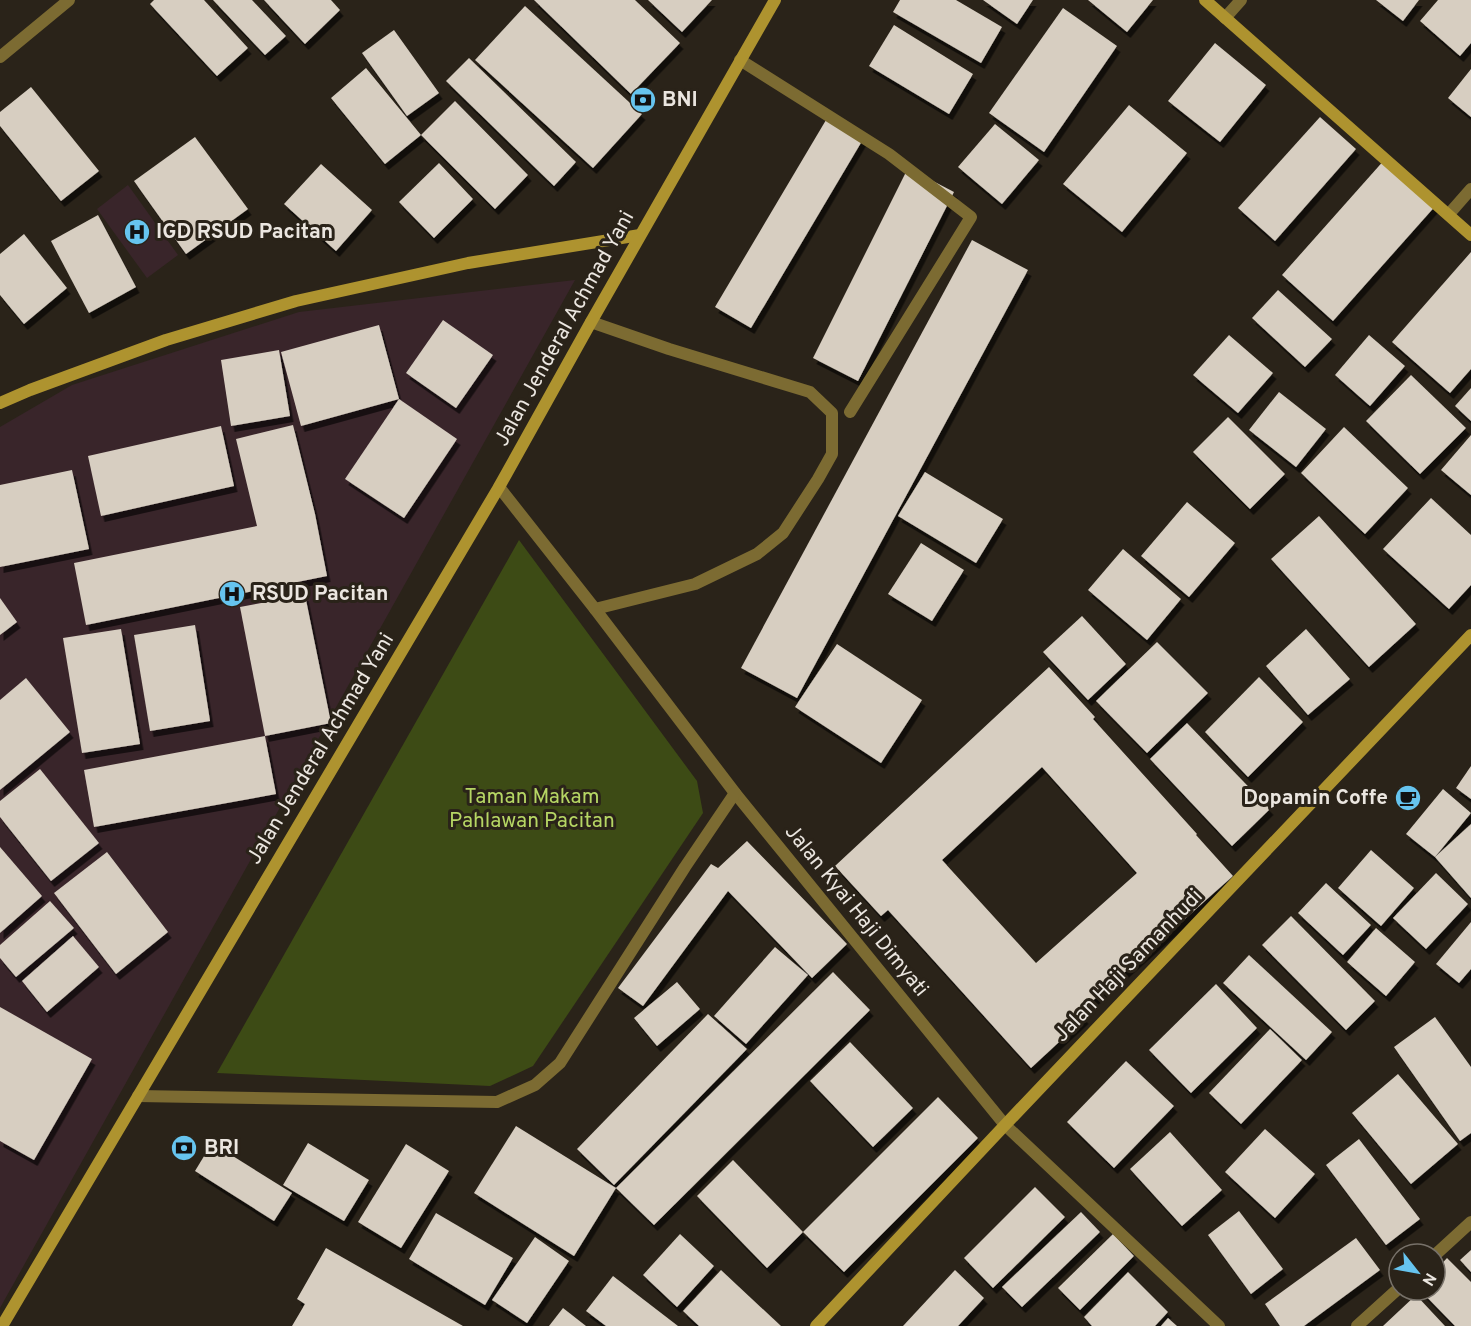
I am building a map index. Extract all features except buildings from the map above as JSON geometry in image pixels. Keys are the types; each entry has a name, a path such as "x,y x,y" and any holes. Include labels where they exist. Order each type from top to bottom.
{"street":[{"path":"0,57 69,0"},
{"name":"Jalan Jenderal Achmad Yani","path":"2,1326 499,487 775,0"},
{"path":"1205,0 1471,235"},
{"path":"1225,18 1241,0"},
{"path":"740,60 889,154 971,217 850,412"},
{"path":"1449,214 1471,189"},
{"path":"0,403 166,340 296,301 468,262 640,235"},
{"path":"591,322 669,349 810,392 832,413 832,454 783,534 757,554 695,584 595,609"},
{"name":"Jalan Kyai Haji Dimyati","path":"499,487 735,793 1005,1125 1219,1326"},
{"name":"Jalan Haji Samanhudi","path":"816,1326 1471,634"},
{"path":"138,1096 497,1102 535,1085 560,1062 735,793"},
{"path":"1447,1244 1471,1222"},
{"path":"1358,1326 1387,1299"}],"shaded area":[{"name":"IGD RSUD Pacitan","path":"128,185 178,255 147,278 97,209"},
{"path":"575,280 0,1308 0,427 72,385 299,312"}],"green space":[{"name":"Taman Makam Pahlawan Pacitan","path":"519,540 697,781 703,813 533,1066 490,1086 217,1073"}],"place":[{"name":"BNI","path":"643,100"},
{"name":"IGD RSUD Pacitan","path":"137,232"},
{"name":"RSUD Pacitan","path":"232,594"},
{"name":"Dopamin Coffe","path":"1408,798"},
{"name":"BRI","path":"184,1148"}]}
